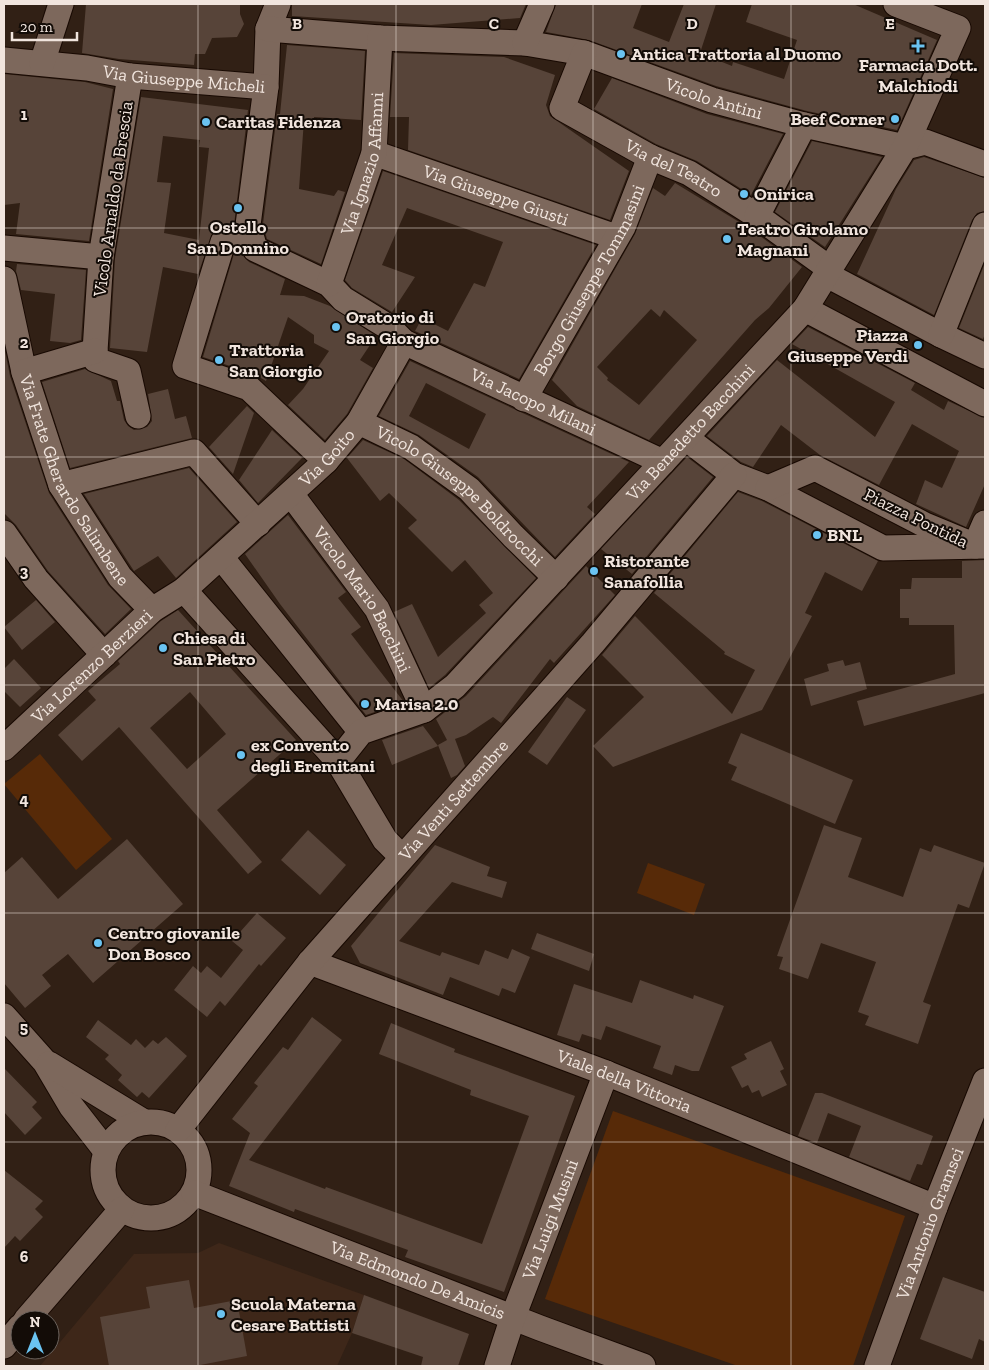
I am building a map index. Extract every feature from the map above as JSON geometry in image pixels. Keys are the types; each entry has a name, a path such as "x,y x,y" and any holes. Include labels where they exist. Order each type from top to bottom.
{"street":[{"path":"42,63 61,4"},
{"name":"Via Giuseppe Micheli","path":"4,60 87,68 130,76 266,87 268,29 278,4"},
{"path":"268,29 380,38 525,44 542,4"},
{"name":"Via Benedetto Bacchini","path":"368,730 424,710 455,686 805,309 905,147 958,28 896,4"},
{"name":"Via Ignazio Affanni","path":"329,284 374,153 380,38"},
{"name":"Vicolo Antini","path":"525,44 584,53 712,100 804,125 905,147"},
{"name":"Via del Teatro","path":"584,53 562,108 650,157 689,173 757,216 829,272"},
{"name":"Vicolo Arnaldo da Brescia","path":"95,351 102,257 130,76"},
{"path":"266,87 248,225 255,249 329,284"},
{"path":"757,216 804,125"},
{"path":"905,147 925,142 985,164"},
{"name":"Via Giuseppe Giusti","path":"374,153 616,237"},
{"name":"Borgo Giuseppe Tommasini","path":"524,399 623,226 650,157"},
{"path":"941,335 985,225"},
{"path":"251,236 223,242 185,366 249,388 326,460"},
{"path":"4,248 102,257"},
{"path":"829,272 941,335 985,356"},
{"name":"Via Frate Gherardo Salimbene","path":"4,279 24,372 61,485 120,577 152,610"},
{"name":"Via Jacopo Milani","path":"329,284 343,300 390,328 404,342 663,462"},
{"path":"805,309 985,404"},
{"name":"Via Goito","path":"221,557 292,494 326,460 359,422 404,342"},
{"path":"24,372 95,351 96,360 128,371 138,416"},
{"name":"Vicolo Giuseppe Boldrocchi","path":"359,422 411,447 469,489 556,578"},
{"name":"Piazza Pontida","path":"686,438 734,475 768,488 883,548 980,546"},
{"path":"61,485 194,452 258,524"},
{"name":"Piazza Pontida","path":"768,488 815,468 925,525 980,546"},
{"name":"Via Venti Settembre","path":"178,1130 310,962 593,643 734,475"},
{"name":"Vicolo Mario Bacchini","path":"292,494 377,609 424,710"},
{"path":"980,546 985,523"},
{"path":"4,532 36,579 104,656"},
{"path":"221,557 368,730 338,761"},
{"name":"Via Lorenzo Berzieri","path":"4,748 152,610 184,590 221,557"},
{"path":"184,590 338,761 385,840 402,857"},
{"name":"Viale della Vittoria","path":"310,962 606,1072 935,1207"},
{"path":"4,1016 45,1062 71,1106 106,1150"},
{"path":"45,1062 144,1122"},
{"name":"Via Luigi Musini","path":"497,1366 513,1317 606,1072"},
{"name":"Via Antonio Gramsci","path":"877,1366 935,1207 985,1081"},
{"path":"156,1122 178,1130 187,1138 198,1158 198,1182 194,1193 187,1202 167,1216 144,1218 122,1209 112,1200 104,1182 102,1163 106,1150 122,1131 132,1125 156,1122"},
{"name":"Via Edmondo De Amicis","path":"194,1193 643,1366"},
{"path":"35,1310 122,1209"}],"shaded area":[{"path":"40,754 112,839 76,870 4,784"},
{"path":"648,863 705,884 694,915 637,893"},
{"path":"613,1111 905,1216 853,1366 738,1366 545,1299"},
{"name":"Scuola Materna Cesare Battisti","path":"219,1243 364,1295 352,1333 337,1366 40,1366 45,1360 60,1360 60,1342 134,1254 198,1253"}],"building":[{"path":"86,4 240,4 240,14 244,24 237,37 212,38 205,54 195,54 194,65 119,59 82,53"},
{"path":"292,4 526,4 520,18 431,25 292,16"},
{"path":"556,4 642,4 633,28 669,42 684,4 716,4 700,53 732,66 733,62 784,79 797,40 746,22 752,4 853,4 937,40 897,130 807,111 716,86 589,40 546,32"},
{"path":"287,45 365,51 361,120 314,117 314,122 304,120 299,189 334,196 338,190 345,192 321,264 267,239 263,224 277,114 280,114"},
{"path":"394,53 504,57 555,75 546,105 550,116 629,171 610,220 408,150 409,117 390,117"},
{"path":"4,74 85,82 113,89 89,241 16,234 20,203 4,205"},
{"path":"612,78 707,114 783,134 751,195 697,161 656,144 594,109"},
{"path":"141,97 248,110 234,225 213,232 198,274 163,267 147,352 110,348 115,259","holes":["163,136 200,140 199,147 209,148 199,240 164,233 171,183 157,182"]},
{"path":"812,141 882,157 825,247 775,212"},
{"path":"924,157 985,178 985,211 977,213 972,220 934,315 857,274 896,189 914,160"},
{"path":"383,171 596,245 519,379 415,331 422,318 448,331 474,283 485,287 503,242 407,208 382,265 415,277 392,312 352,288 345,280"},
{"path":"675,183 749,228 802,267 769,308 755,320 649,440 577,406 552,380 635,234 653,188 665,196","holes":["651,309 660,317 664,310 697,340 639,405 607,380 608,378 597,367"]},
{"path":"241,253 249,262 285,279 280,295 304,296 330,306 376,336 360,360 373,368 347,414 325,440 288,405 303,389 329,351 314,343 314,335 288,317 266,381 254,374 203,357 234,254"},
{"path":"985,263 985,334 983,339 959,328"},
{"path":"17,264 86,270 81,340 70,343 50,341 55,294 21,290 16,271"},
{"path":"808,327 915,383 911,390 944,410 948,401 985,418 985,484 966,527 916,504 925,480 942,488 959,451 912,424 879,485 820,455 781,425 753,467 741,462 707,436 777,360 875,437 895,402 792,344"},
{"path":"4,346 10,376 49,493 108,585 131,609 105,634 48,571 16,525 4,513"},
{"path":"410,361 629,462 587,507 595,514 555,557 478,477 419,435 379,416","holes":["426,383 486,414 469,449 409,416"]},
{"path":"85,369 111,381 117,401 120,401 124,420 134,430 147,427 152,421 148,394 168,389 175,419 186,416 192,438 70,468 42,382"},
{"path":"247,406 254,413 233,474 209,447"},
{"path":"272,430 302,458 258,503 239,480"},
{"path":"363,440 404,459 459,500 536,578 445,675 429,688 394,612 412,604 438,657 486,613 479,605 493,593 465,560 452,572 408,528 417,520 389,493 380,501 347,458"},
{"path":"687,457 713,477 632,574 601,549"},
{"path":"189,468 237,522 176,578 158,556 134,571 84,494"},
{"path":"738,492 762,501 878,561 862,591 825,572 805,613 812,616 762,710 613,767 593,746 644,697 602,655 635,616 732,714 755,670 724,654 725,652 654,593"},
{"path":"288,515 346,592 338,598 361,627 351,634 404,702 366,715 280,604 245,554"},
{"path":"985,560 985,693 864,726 857,701 955,674 954,625 909,625 909,618 900,618 900,589 911,589 912,578 962,578 962,561"},
{"path":"586,566 615,595 554,663 550,659 501,723 493,717 466,735 455,739 465,766 457,775 451,778 438,745 447,740 436,719 466,696"},
{"path":"36,600 55,622 22,650 4,627"},
{"name":"ex Convento degli Eremitani","path":"178,610 296,740 217,810 262,862 248,874 119,727 82,761 58,735 96,700 88,691 120,664 118,661 161,621","holes":["190,692 226,734 187,769 150,728"]},
{"path":"14,659 41,688 20,707 4,691 4,669"},
{"path":"843,660 845,666 860,662 867,689 811,706 804,679 829,671 827,664"},
{"path":"567,697 586,710 547,765 528,752"},
{"path":"423,726 438,746 392,765 382,740"},
{"path":"741,733 853,780 835,824 731,780 737,767 728,763"},
{"path":"824,825 862,838 848,877 903,897 920,848 931,852 934,845 985,863 969,908 958,904 923,1002 931,1005 918,1044 865,1025 869,1016 858,1012 876,962 821,943 808,979 779,969 783,957 777,956"},
{"path":"308,830 346,865 320,895 281,860"},
{"name":"Centro giovanile Don Bosco","path":"127,839 183,904 93,983 68,954 42,975 51,986 25,1008 4,983 4,873 22,857 58,899"},
{"path":"435,845 490,867 487,876 507,882 502,898 452,882 399,941 440,956 442,952 479,965 485,950 508,959 512,949 530,957 515,993 502,988 499,996 450,977 443,995 360,963 351,946"},
{"path":"257,913 286,938 261,966 259,964 225,1006 220,1001 207,1017 174,990 193,966 201,973 207,966 221,978 243,950 232,941"},
{"path":"537,933 594,954 589,971 531,949"},
{"path":"640,980 693,999 694,995 724,1006 699,1071 692,1071 675,1065 672,1075 653,1068 661,1046 606,1026 601,1040 582,1034 579,1042 557,1035 574,984 632,1003"},
{"path":"312,1017 342,1040 249,1160 325,1189 326,1187 482,1244 529,1116 470,1095 471,1090 379,1054 391,1023 455,1049 454,1052 575,1096 504,1292 405,1257 408,1250 295,1209 294,1212 229,1186 250,1133 232,1119 258,1086 254,1083 283,1047 288,1050"},
{"path":"98,1020 131,1045 136,1039 145,1048 153,1040 158,1044 166,1037 187,1056 149,1098 142,1092 137,1097 118,1080 122,1075 105,1059 109,1055 86,1037"},
{"path":"771,1041 784,1069 780,1071 787,1085 762,1097 759,1090 752,1093 748,1085 742,1088 731,1067 747,1059 744,1054"},
{"path":"4,1068 37,1102 32,1107 42,1118 25,1135 4,1112"},
{"path":"815,1093 822,1093 933,1136 922,1165 917,1164 910,1181 849,1157 861,1126 828,1113 817,1143 798,1136"},
{"path":"4,1170 43,1201 35,1209 43,1217 20,1241 15,1236 4,1248"},
{"path":"943,1277 985,1292 985,1342 979,1339 972,1359 920,1339"},
{"path":"189,1280 194,1308 237,1300 247,1356 195,1366 109,1366 100,1317 150,1308 146,1287"},
{"path":"364,1295 469,1334 458,1366 421,1366 423,1357 352,1333"}],"place":[{"name":"Farmacia Dott. Malchiodi","path":"918,46"},
{"name":"Antica Trattoria al Duomo","path":"621,54"},
{"name":"Beef Corner","path":"895,119"},
{"name":"Caritas Fidenza","path":"206,122"},
{"name":"Onirica","path":"744,194"},
{"name":"Ostello San Donnino","path":"238,208"},
{"name":"Teatro Girolamo Magnani","path":"727,239"},
{"name":"Oratorio di San Giorgio","path":"336,327"},
{"name":"Piazza Giuseppe Verdi","path":"918,345"},
{"name":"Trattoria San Giorgio","path":"219,360"},
{"name":"BNL","path":"817,535"},
{"name":"Ristorante Sanafollia","path":"594,571"},
{"name":"Chiesa di San Pietro","path":"163,648"},
{"name":"Marisa 2.0","path":"365,704"},
{"name":"ex Convento degli Eremitani","path":"241,755"},
{"name":"Centro giovanile Don Bosco","path":"98,943"},
{"name":"Scuola Materna Cesare Battisti","path":"221,1314"}]}
